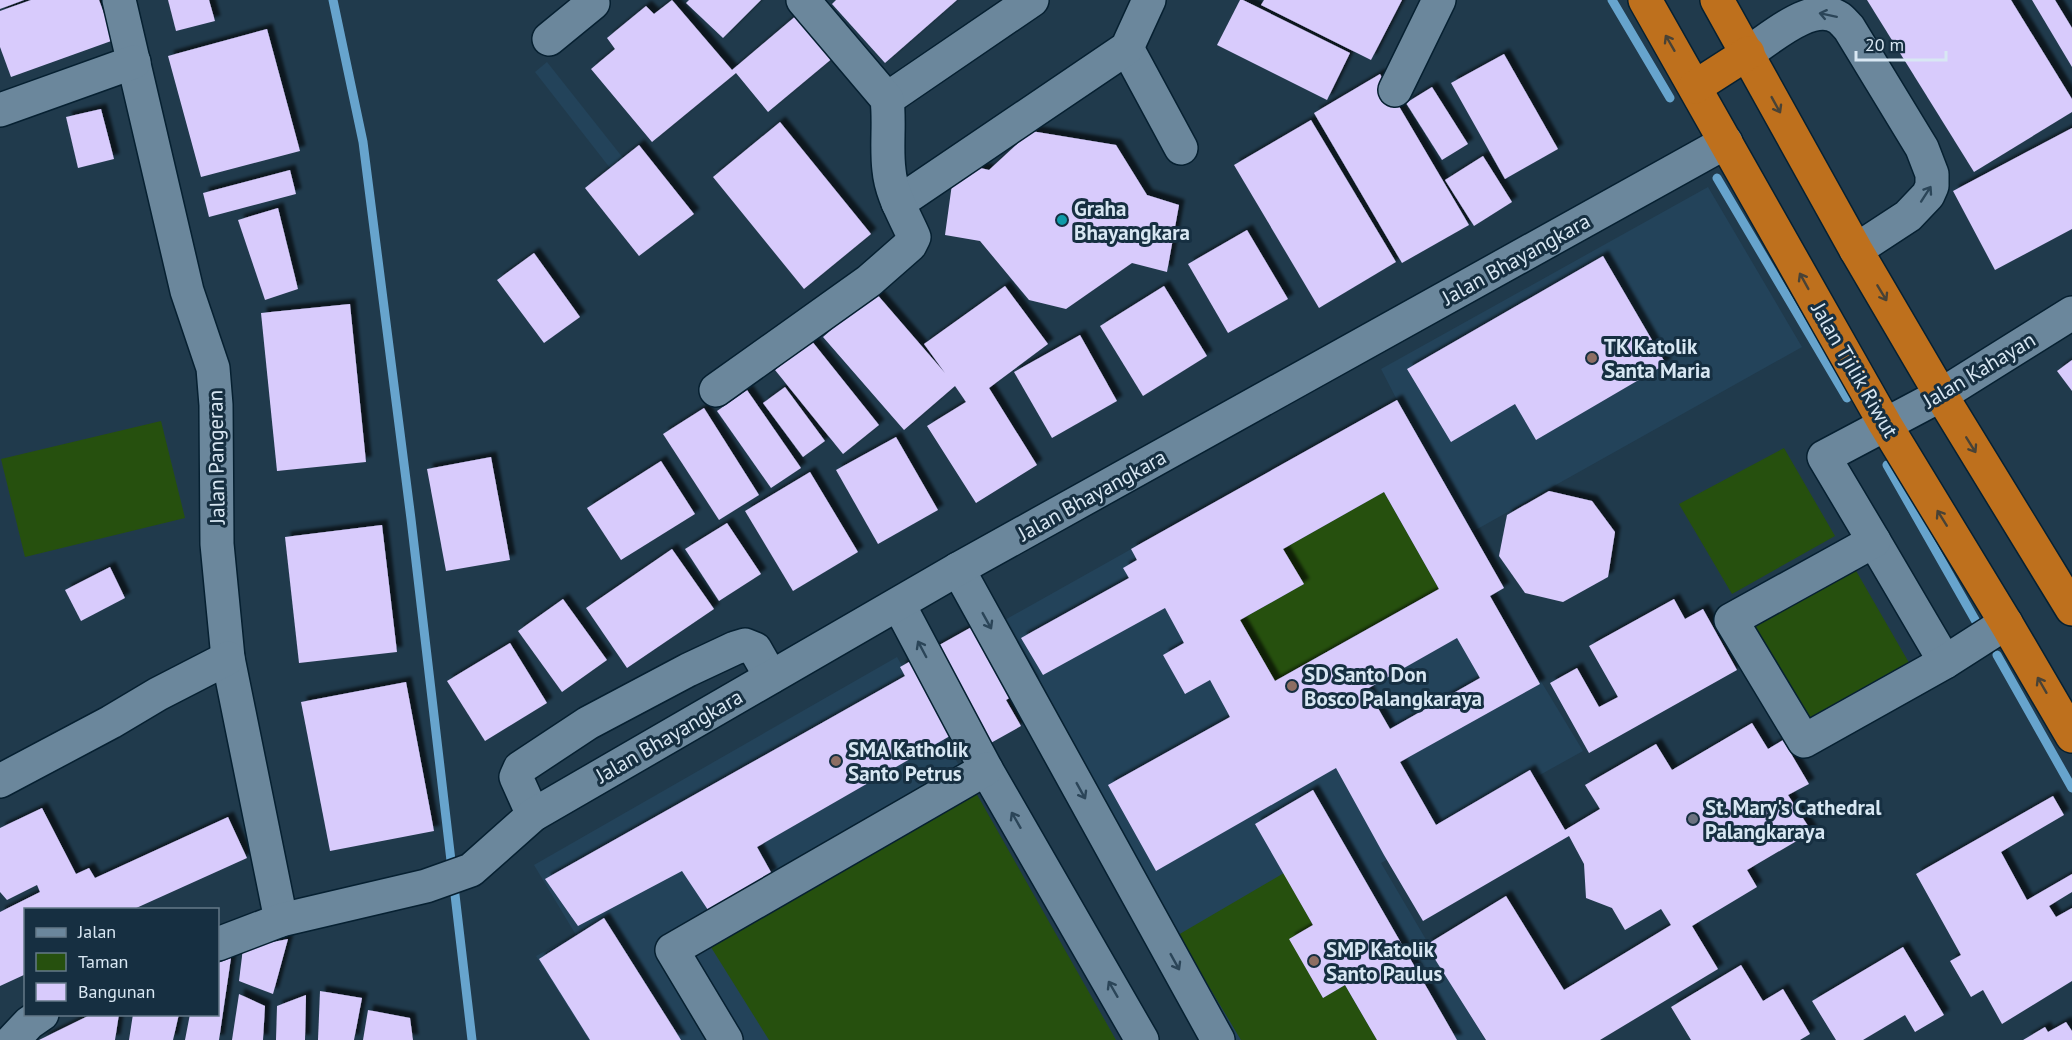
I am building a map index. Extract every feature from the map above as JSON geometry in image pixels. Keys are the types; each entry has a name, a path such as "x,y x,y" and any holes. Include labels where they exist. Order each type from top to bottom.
{"highway":[{"name":"Jalan Tjilik Riwut","path":"1645,0 1885,424 2072,736"},
{"path":"1718,0 1856,250 1941,395 2072,609"},
{"path":"1695,87 1748,53"}],"street":[{"name":"Jalan Pangeran","path":"118,0 187,291 213,368 216,405 217,544 228,658 281,920"},
{"path":"716,390 869,281 910,245 914,237 898,203 889,172 887,99 803,0"},
{"path":"887,99 1032,0"},
{"path":"898,203 1127,48 1149,0"},
{"path":"1395,90 1439,0"},
{"path":"549,39 593,1"},
{"path":"1748,53 1799,18 1817,13 1828,13 1839,18 1849,28 1922,148 1932,174 1932,186 1928,195 1908,216 1856,250"},
{"path":"1127,48 1181,148"},
{"path":"0,110 134,62"},
{"name":"Jalan Bhayangkara","path":"281,920 426,886 471,870 533,815 958,569 1726,142"},
{"name":"Jalan Kahayan","path":"1874,541 1824,457 1941,395 2072,313"},
{"path":"1945,662 1874,541 1731,620 1804,741 1945,662 2006,623"},
{"path":"958,569 1218,1040"},
{"path":"899,605 986,770 1142,1040"},
{"path":"533,815 516,777 520,768 588,723 688,670 745,645 755,649 771,677"},
{"path":"0,781 228,658"},
{"path":"726,1040 672,950 986,770"},
{"path":"219,944 281,920"},
{"path":"13,1040 39,1016"}],"shaded area":[{"path":"547,62 623,158 610,168 535,72"},
{"path":"1708,187 1802,347 1472,532 1504,588 1490,597 1583,751 1381,863 1485,1040 1229,1040 1003,621 1397,400 1381,369"},
{"name":"SMA Katholik Santo Petrus","path":"897,657 1116,1040 589,1040 536,956 576,935 534,865"}],"green space":[{"path":"161,421 185,518 25,557 1,459"},
{"path":"1784,448 1835,536 1732,594 1679,504"},
{"path":"1384,492 1439,589 1275,681 1240,620 1304,584 1283,549"},
{"path":"1851,562 1912,668 1810,725 1748,623"},
{"path":"975,791 1116,1040 769,1040 709,944"},
{"path":"1284,873 1313,925 1290,939 1323,998 1345,985 1377,1040 1241,1040 1178,935"}],"building":[{"path":"0,0 24,0 0,9"},
{"path":"31,0 99,0 114,40 11,77 0,47 0,11"},
{"path":"168,0 209,0 215,21 176,31"},
{"path":"672,0 732,70 804,9 840,52 768,112 736,73 652,142 591,69 615,49 607,38 646,6 654,14"},
{"path":"689,0 761,0 723,38 686,3"},
{"path":"836,0 957,0 885,63 832,4"},
{"path":"1240,0 1350,53 1327,100 1217,45"},
{"path":"1264,0 1402,0 1371,60 1261,5"},
{"path":"1867,0 2011,0 2072,99 2072,112 1974,172"},
{"path":"2032,0 2055,0 2072,28 2072,67"},
{"path":"267,29 300,151 201,177 168,56"},
{"path":"1504,54 1558,149 1505,179 1451,83"},
{"path":"1380,74 1469,225 1402,263 1314,113"},
{"path":"1432,87 1468,144 1442,160 1406,103"},
{"path":"101,109 114,159 78,168 66,117"},
{"path":"1311,120 1396,262 1319,308 1234,165"},
{"path":"780,122 871,234 804,289 713,177"},
{"path":"2072,128 2072,229 1995,270 1953,191"},
{"name":"Graha Bhayangkara","path":"1031,131 1116,145 1147,195 1179,205 1167,272 1132,263 1066,309 1029,300 980,241 945,235 955,162 989,170"},
{"path":"639,145 694,214 639,256 585,188"},
{"path":"1483,156 1512,202 1474,226 1445,180"},
{"path":"290,170 296,194 209,217 203,193"},
{"path":"278,208 298,289 265,300 238,220"},
{"path":"1247,230 1288,299 1228,333 1188,264"},
{"path":"534,253 580,317 544,343 497,280"},
{"path":"1603,256 1666,364 1536,440 1515,404 1451,442 1407,369"},
{"path":"1005,286 1048,344 989,388 1037,465 976,503 927,426 966,402 955,386 904,430 823,337 875,292 945,373 924,344"},
{"path":"1164,286 1207,356 1143,396 1100,326"},
{"path":"350,304 366,462 277,471 261,313"},
{"path":"1080,335 1117,401 1052,438 1014,372"},
{"path":"811,340 879,425 843,454 775,370"},
{"path":"2072,360 2072,391 2057,371"},
{"path":"785,387 825,441 803,457 763,403"},
{"path":"747,390 801,468 771,488 717,411"},
{"path":"1397,400 1504,588 1490,596 1540,684 1400,762 1436,825 1530,770 1565,830 1600,809 1585,785 1656,744 1672,770 1752,723 1768,749 1783,740 1809,784 1788,795 1812,832 1747,870 1757,887 1692,926 1718,969 1600,1040 1486,1040 1426,945 1506,896 1564,990 1671,925 1661,909 1625,930 1612,908 1586,898 1584,864 1569,836 1423,921 1336,768 1156,871 1108,785 1230,717 1210,680 1185,694 1163,655 1184,643 1165,608 1043,675 1021,638 1129,578 1123,568 1137,560 1131,549","holes":["1384,492 1439,589 1275,681 1240,620 1304,584 1283,549","1457,638 1480,678 1390,729 1367,689"]},
{"path":"704,408 759,495 719,520 663,434"},
{"path":"896,437 938,510 878,544 836,470"},
{"path":"491,457 510,560 446,571 427,469"},
{"path":"661,461 695,514 621,560 587,508"},
{"path":"810,472 858,552 793,591 745,511"},
{"path":"1549,491 1592,501 1615,532 1608,577 1563,602 1525,593 1499,556 1507,515"},
{"path":"727,523 761,574 719,601 685,549"},
{"path":"382,525 397,652 299,663 285,537"},
{"path":"672,549 714,609 627,668 586,608"},
{"path":"110,567 125,598 81,621 65,590"},
{"path":"563,599 607,660 562,692 518,631"},
{"path":"1674,599 1685,619 1703,609 1737,670 1589,753 1550,683 1577,668 1599,707 1618,697 1589,646"},
{"path":"993,615 1033,684 1006,700 1021,726 989,744 976,721 757,847 772,874 708,910 682,871 578,926 545,879 905,676 900,667"},
{"path":"510,643 547,703 485,741 447,681"},
{"path":"406,682 434,831 330,851 301,702"},
{"path":"1313,790 1457,1040 1377,1040 1345,985 1323,998 1289,939 1313,925 1255,824"},
{"path":"2053,796 2064,815 2001,852 2027,900 2072,874 2072,892 2049,906 2056,917 2072,908 2072,981 2002,1024 1983,990 1971,997 1950,961 1961,955 1916,874"},
{"path":"42,808 76,874 89,868 95,878 228,817 247,858 136,908 24,908 24,975 0,986 0,912 40,892 37,885 7,900 0,892 0,828"},
{"path":"604,918 681,1040 590,1040 539,959"},
{"path":"288,939 273,994 239,981 243,948"},
{"path":"1903,947 1944,1015 1915,1032 1905,1015 1863,1040 1836,1040 1812,1001"},
{"path":"231,958 219,1040 185,1040 190,1016 219,1016 219,963"},
{"path":"1741,965 1763,1001 1783,989 1810,1034 1800,1040 1691,1040 1671,1007"},
{"path":"320,991 362,998 354,1040 318,1040"},
{"path":"239,994 265,1006 263,1040 232,1040"},
{"path":"306,995 305,1040 276,1040 277,1006"},
{"path":"368,1010 410,1018 413,1040 363,1040"},
{"path":"88,1016 119,1016 115,1040 39,1040"},
{"path":"133,1016 179,1016 173,1040 129,1040"},
{"path":"2066,1022 2072,1031 2072,1040 2023,1040 2045,1027 2048,1032"}],"waterway":[{"path":"333,0 363,142 411,519 472,1040"},
{"path":"1612,0 1670,98"},
{"path":"1717,178 1847,398"},
{"path":"1887,465 1978,625"},
{"path":"1997,655 2072,788"}],"place":[{"name":"Graha Bhayangkara","path":"1062,220"},
{"name":"TK Katolik Santa Maria","path":"1592,358"},
{"name":"SD Santo Don Bosco Palangkaraya","path":"1292,686"},
{"name":"SMA Katholik Santo Petrus","path":"836,761"},
{"name":"St. Mary's Cathedral Palangkaraya","path":"1693,819"},
{"name":"SMP Katolik Santo Paulus","path":"1314,961"}]}
